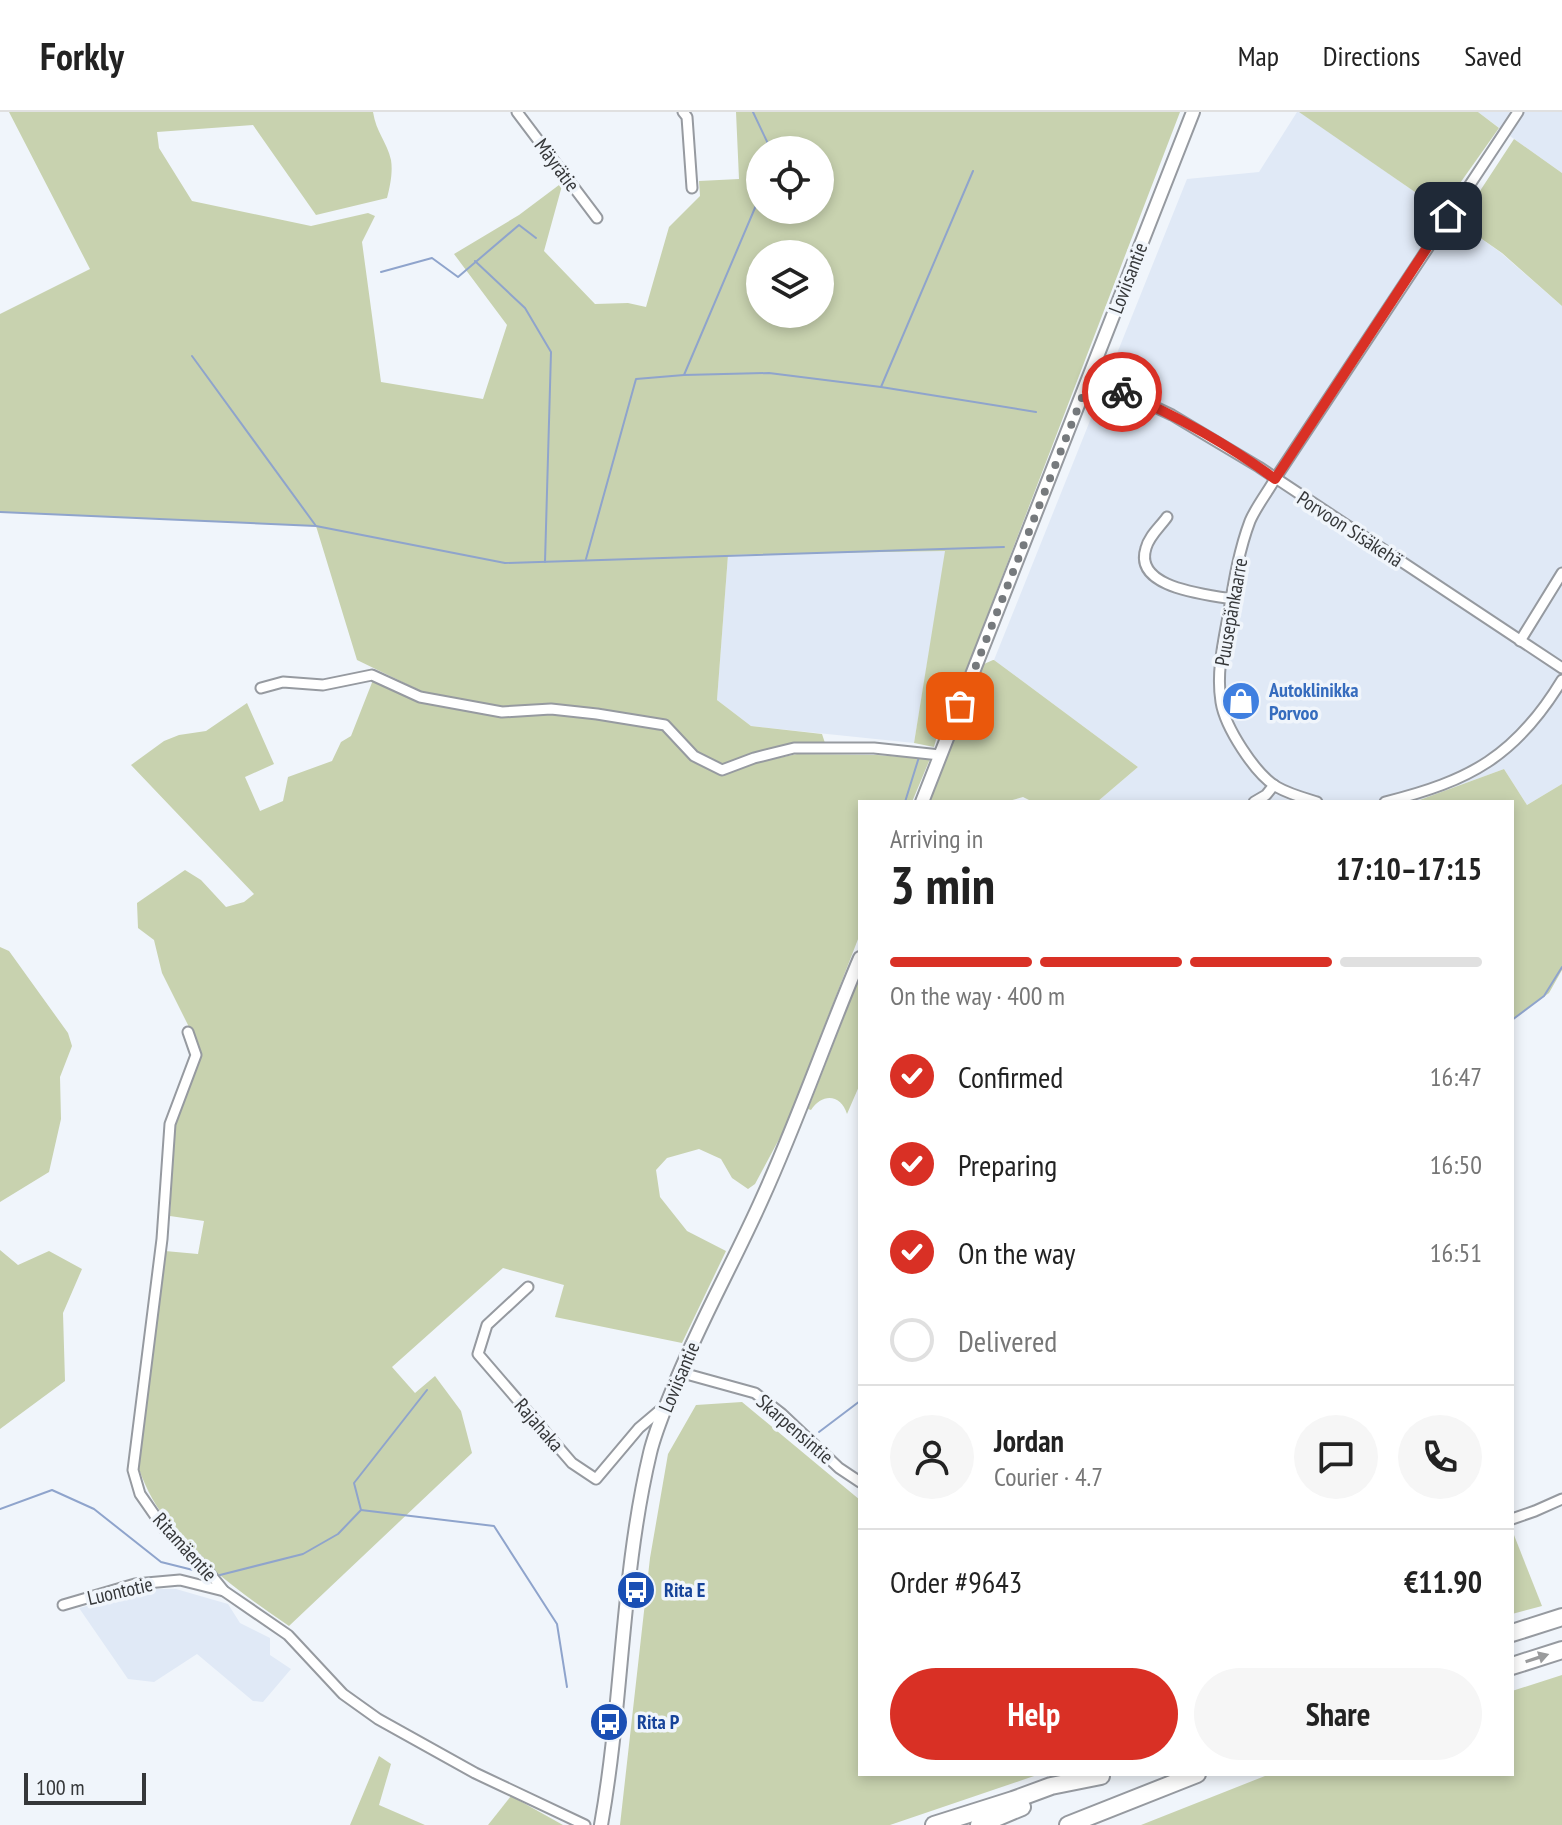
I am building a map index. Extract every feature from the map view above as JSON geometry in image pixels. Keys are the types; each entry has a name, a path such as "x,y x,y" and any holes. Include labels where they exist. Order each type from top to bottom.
{"highway":[{"path":"1514,1632 1562,1617"},
{"path":"1514,1665 1562,1650"},
{"path":"934,1825 1051,1786 1098,1776"},
{"path":"979,1825 1101,1776"},
{"path":"1068,1825 1192,1776"},
{"path":"1074,1825 1121,1804"}],"main road":[{"name":"Loviisantie","path":"923,800 1193,112"},
{"name":"Loviisantie","path":"601,1825 610,1778 632,1550 650,1451 679,1372 762,1200 858,963"}],"street":[{"name":"Mäyrätie","path":"517,112 597,218"},
{"path":"683,112 687,117 692,188"},
{"name":"Puusepänkaarre","path":"1310,800 1274,785 1250,760 1235,737 1221,704 1220,667 1239,560 1251,518 1518,112"},
{"name":"Porvoon Sisäkehä","path":"1089,380 1117,389 1172,415 1259,467 1562,668"},
{"path":"1167,517 1145,549 1145,564 1150,574 1167,585 1231,599"},
{"path":"1520,641 1562,573"},
{"path":"261,688 283,682 323,685 372,675 420,697 502,712 551,709 665,725 694,756 722,770 794,748 874,748 940,755"},
{"path":"1391,800 1472,772 1491,761 1523,734 1562,680"},
{"path":"1257,800 1274,785"},
{"name":"Ritamäentie","path":"188,1032 196,1055 170,1124 162,1239 133,1470 140,1494 165,1530 224,1591 288,1635 343,1694 378,1719 475,1773 585,1825"},
{"name":"Rajahaka","path":"528,1287 487,1325 478,1354 572,1463 596,1479 639,1428 666,1406"},
{"name":"Skarpensintie","path":"679,1372 755,1393 839,1468 858,1481"},
{"path":"1514,1518 1562,1499"},
{"name":"Luontotie","path":"63,1605 135,1584 180,1580 224,1591"}],"shaded area":[{"path":"1297,112 1301,112 1500,252 1562,306 1562,784 1527,805 1504,769 1419,800 1099,800 1138,767 994,660 1187,179 1259,172"},
{"path":"1478,112 1562,112 1562,173 1514,139"},
{"path":"946,551 914,743 751,726 717,700 728,555"},
{"path":"150,1589 176,1589 228,1604 240,1623 270,1638 270,1655 291,1669 263,1702 253,1701 197,1654 154,1682 128,1679 79,1608"}],"green space":[{"path":"9,112 373,112 391,160 387,198 316,215 253,125 157,132 159,148 192,201 311,226 368,213 375,216 362,242 381,382 483,399 507,325 454,254 519,215 563,182 544,251 595,304 628,303 646,307 669,227 700,196 699,181 739,179 736,112 1180,112 963,679 943,714 934,747 914,743 945,551 728,555 717,700 751,726 822,734 825,743 790,744 748,754 724,764 697,752 668,721 598,708 551,705 504,707 425,693 357,660 316,526 0,512 0,314 90,269"},
{"path":"1299,112 1478,112 1499,128 1441,210"},
{"path":"1514,139 1562,173 1562,306 1502,253 1459,223"},
{"path":"993,660 1138,767 1099,800 1029,800 1023,797 1012,800 930,800 984,664"},
{"path":"373,680 419,701 502,717 554,714 663,730 691,761 722,776 755,763 797,754 930,759 913,800 858,800 858,939 784,1130 755,1184 748,1189 732,1178 721,1159 699,1149 667,1158 656,1170 660,1197 687,1231 726,1251 682,1343 555,1317 564,1285 503,1268 392,1367 415,1393 435,1376 461,1411 472,1453 289,1626 201,1559 164,1517 139,1469 165,1251 198,1254 204,1221 170,1216 174,1125 200,1057 193,1035 162,973 154,940 138,928 137,903 185,870 201,880 226,907 244,902 254,894 131,765 164,741 206,731 247,703 274,764 245,777 260,811 283,801 288,777 332,761 341,742 351,736"},
{"path":"1504,769 1527,805 1562,784 1562,970 1549,993 1514,1019 1514,800 1419,800"},
{"path":"0,947 9,951 68,1033 72,1046 60,1077 61,1119 49,1172 0,1202"},
{"path":"858,981 858,1089 847,1114 836,1099 831,1098 808,1109"},
{"path":"0,1250 18,1265 49,1251 82,1269 63,1313 65,1381 0,1429"},
{"path":"742,1402 858,1498 858,1776 1034,1776 890,1825 620,1825 650,1558 668,1454 696,1405"},
{"path":"1514,1535 1542,1606 1514,1613"},
{"path":"1562,1675 1562,1825 1141,1825 1265,1776 1514,1776 1514,1690"},
{"path":"379,1756 391,1764 379,1805 425,1825 350,1825"},
{"path":"511,1796 563,1825 488,1825"}],"waterway":[{"path":"753,112 764,136"},
{"path":"881,387 973,171"},
{"path":"684,375 748,224"},
{"path":"381,272 432,258 458,277 519,225 536,238"},
{"path":"475,261 525,308 551,352 545,562"},
{"path":"192,356 316,526"},
{"path":"586,559 636,379 769,373 1036,412"},
{"path":"0,512 316,526 505,563 1004,547"},
{"path":"906,800 919,757"},
{"path":"1514,1018 1544,996 1562,967"},
{"path":"220,1575 303,1554 338,1534 361,1510 354,1483 427,1390"},
{"path":"819,1432 858,1403"},
{"path":"0,1509 52,1490 94,1509 161,1562 197,1571"},
{"path":"361,1510 494,1526 557,1624 567,1687"}],"way so far":[{"path":"960,706 1089,380 1122,392"}],"place":[{"name":"Autoklinikka Porvoo","path":"1241,701"},
{"name":"Rita E","path":"636,1590"},
{"name":"Rita P","path":"609,1722"}],"route":[{"path":"1122,392 1172,415 1275,479 1448,216"}]}
